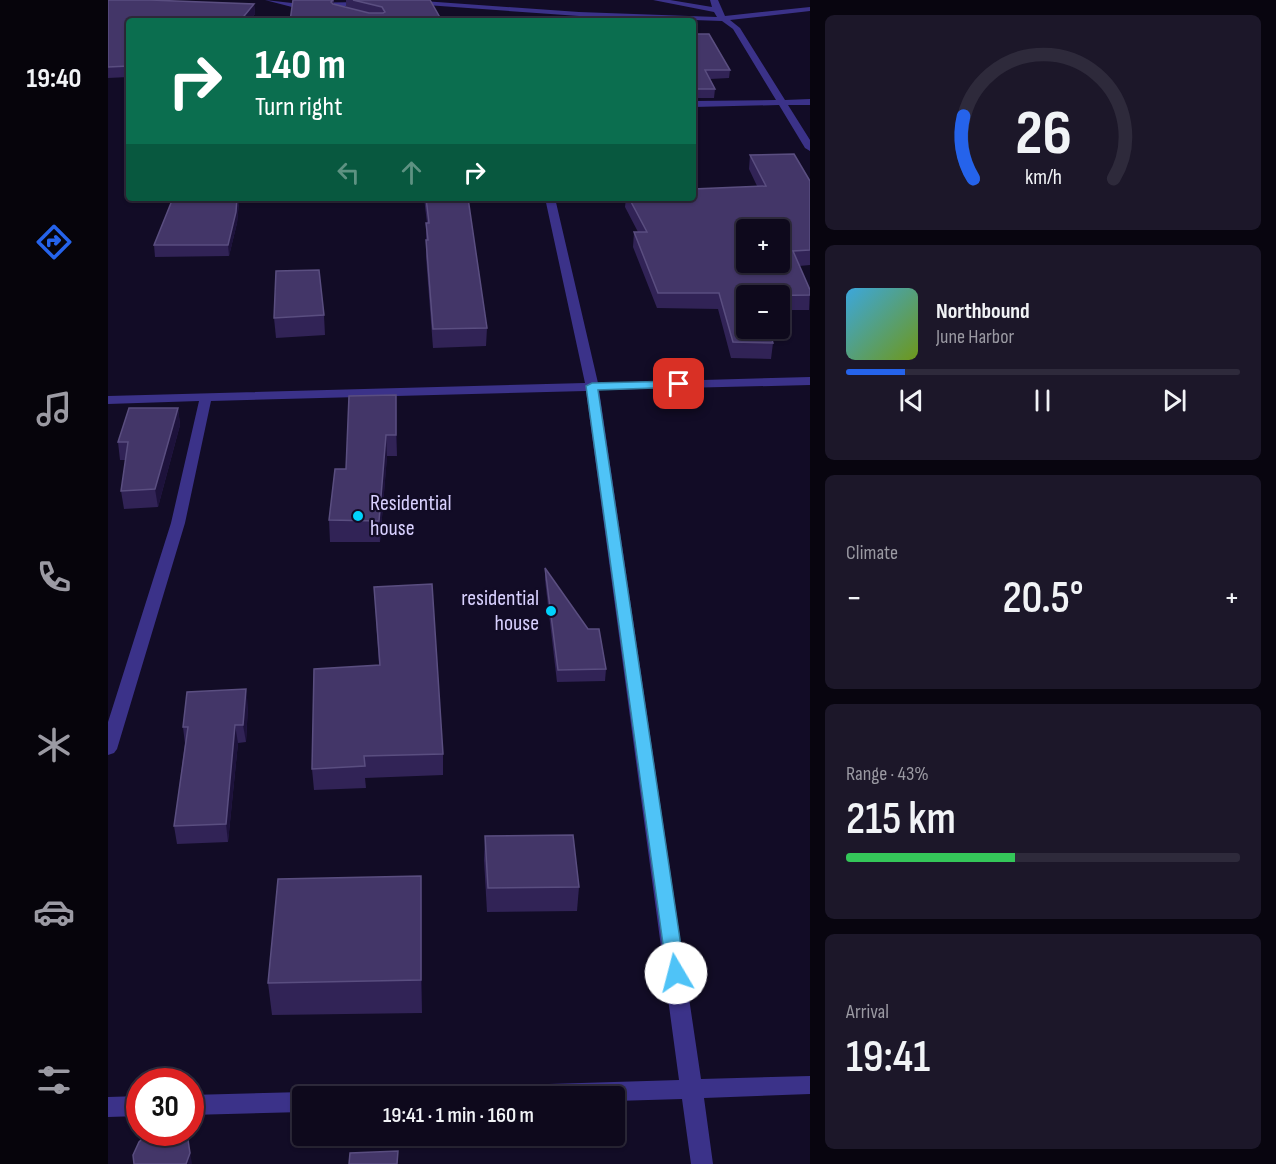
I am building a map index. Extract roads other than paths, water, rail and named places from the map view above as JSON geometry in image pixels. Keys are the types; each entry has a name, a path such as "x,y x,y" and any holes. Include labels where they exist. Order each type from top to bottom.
{"street":[{"path":"269,0 292,5 374,4"},
{"path":"657,0 716,10"},
{"path":"714,0 716,10 722,19 736,28 784,102 810,148"},
{"path":"406,3 579,14 693,18"},
{"path":"323,5 346,12"},
{"path":"573,18 586,7"},
{"path":"476,8 493,17"},
{"path":"696,23 810,9"},
{"path":"696,18 722,19"},
{"path":"696,104 810,102"},
{"path":"551,201 592,386 702,1164"},
{"path":"108,400 810,381"},
{"path":"108,749 178,524 206,397"},
{"path":"625,1093 810,1085"},
{"path":"204,1105 292,1102"},
{"path":"108,1107 126,1106"}],"place":[{"name":"Residential house","path":"358,516"},
{"name":"residential house","path":"551,611"}]}
